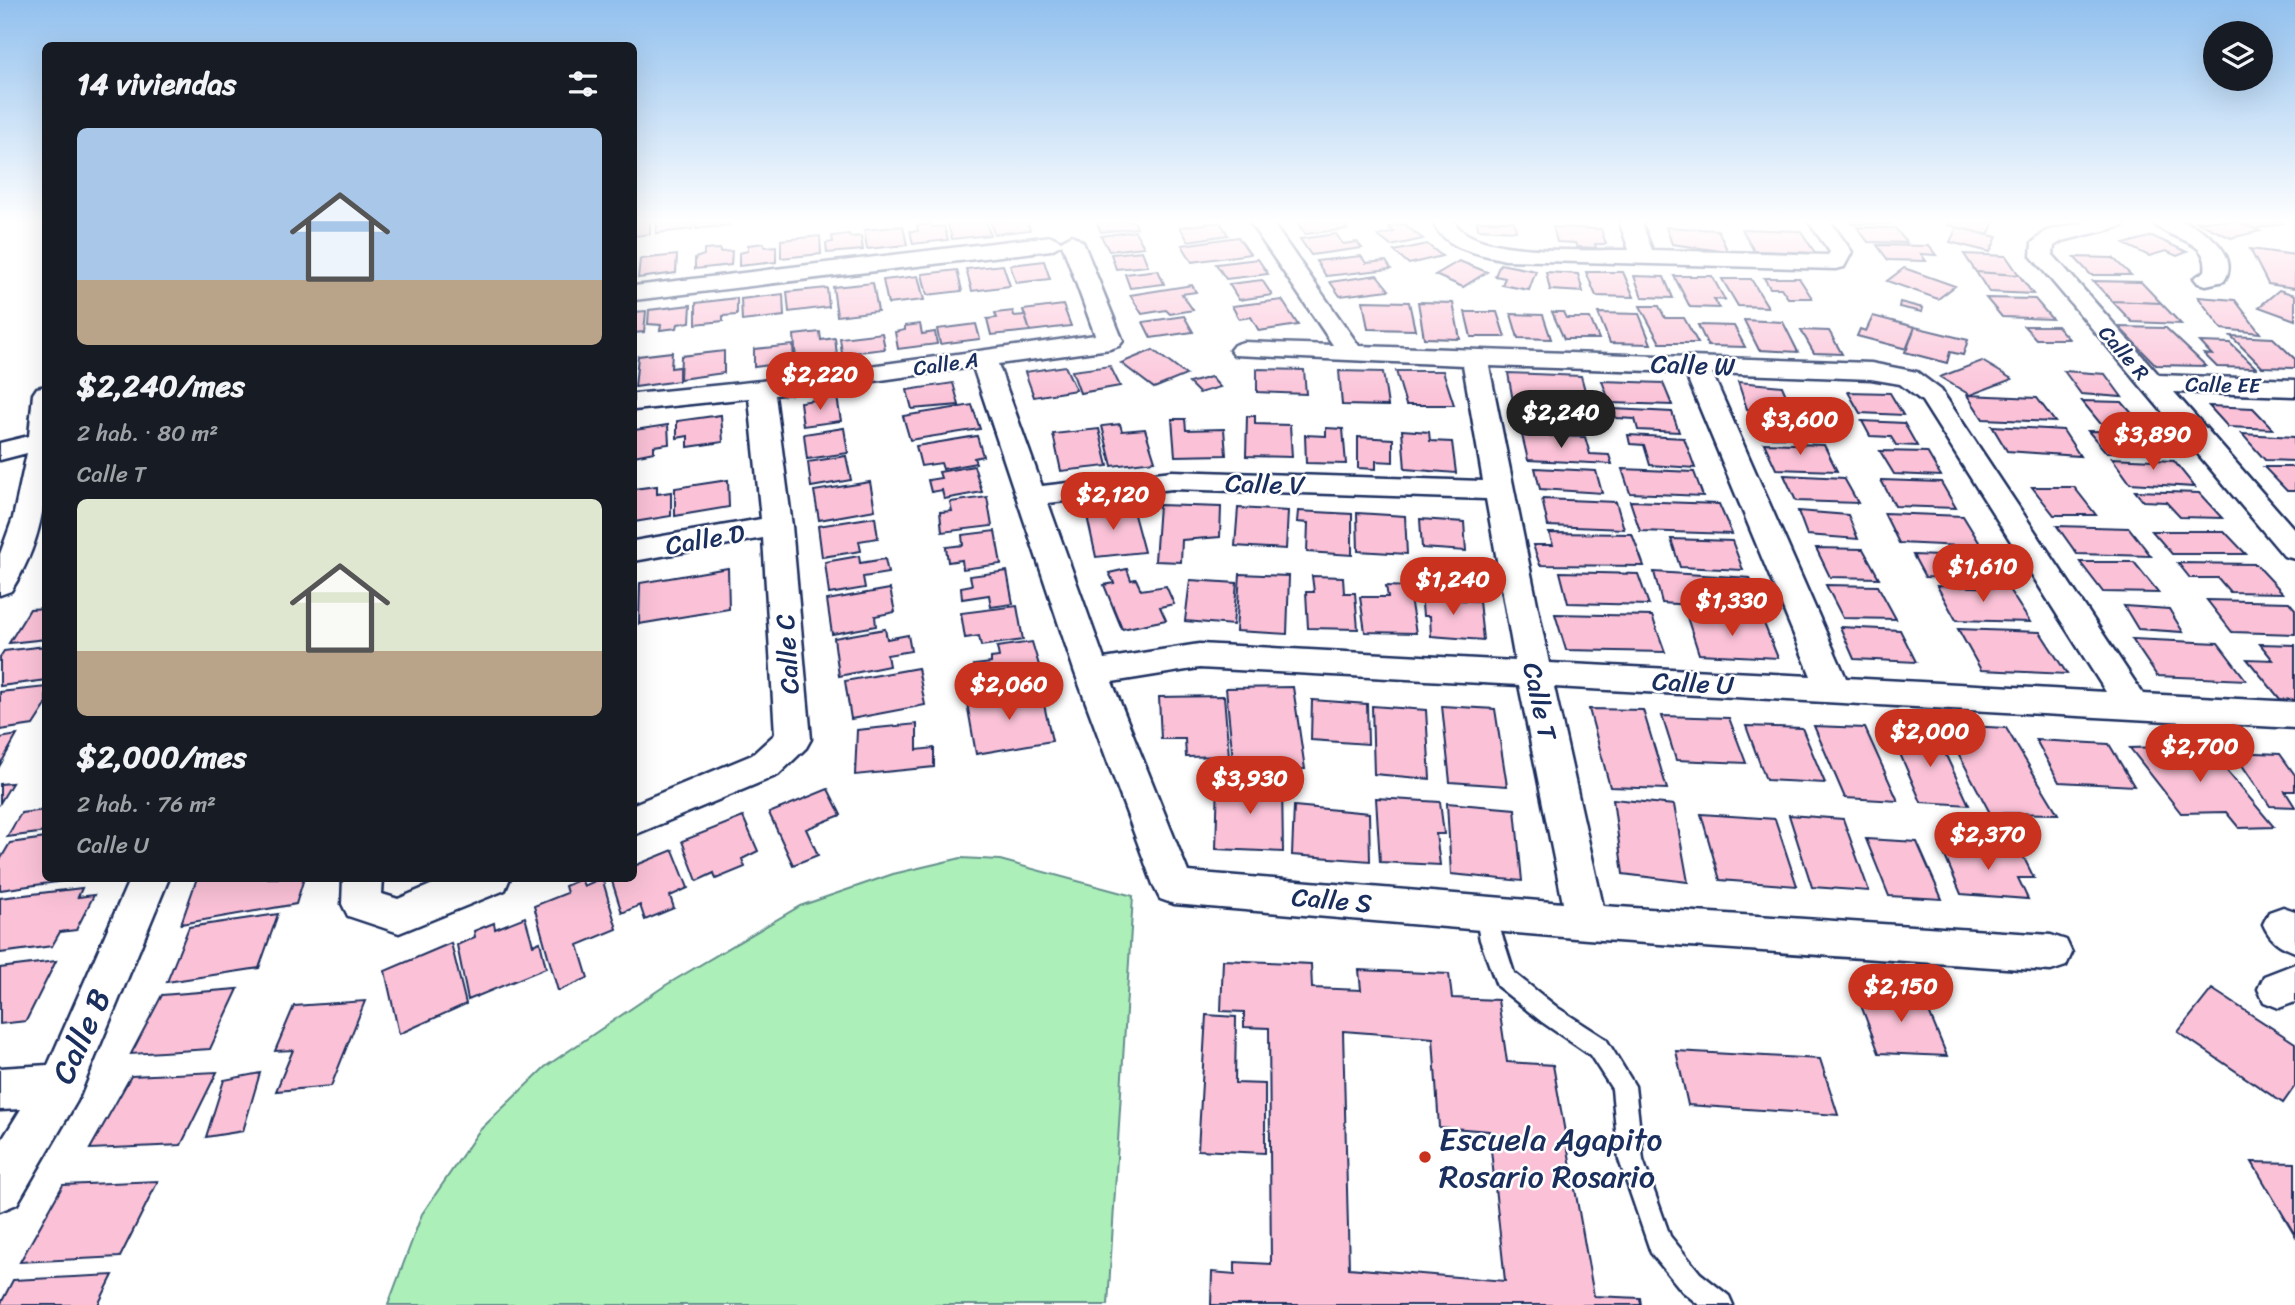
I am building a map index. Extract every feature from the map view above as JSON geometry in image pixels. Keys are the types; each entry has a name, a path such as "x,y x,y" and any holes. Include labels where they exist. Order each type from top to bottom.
{"street":[{"name":"Calle A","path":"637,293 729,282"},
{"name":"Calle A","path":"637,402 761,389 1110,341 1081,282"},
{"path":"1302,282 1351,353"},
{"name":"Calle R","path":"2064,282 2295,549"},
{"name":"Calle W","path":"1243,350 1871,371 1908,377 1932,396 2134,708"},
{"name":"Calle T","path":"1474,356 1534,674 1587,922"},
{"name":"Calle S","path":"984,358 1092,673 1174,887 1587,922 2051,953"},
{"path":"1695,365 1834,691"},
{"name":"Calle EE","path":"2150,383 2295,388"},
{"name":"Calle C","path":"637,819 765,765 793,739 777,526 761,389"},
{"path":"0,452 42,441"},
{"path":"0,584 15,562 42,448"},
{"name":"Calle V","path":"1032,496 1172,480 1499,490"},
{"name":"Calle D","path":"637,550 777,526"},
{"name":"Calle U","path":"1092,673 1199,656 2295,715"},
{"name":"Calle B","path":"0,1187 61,1086 148,882"},
{"path":"363,882 362,904 399,916 481,882"},
{"path":"0,1088 61,1086"}],"lane":[{"path":"1486,913 1490,940 1506,979 1550,1016 1598,1047 1623,1086 1631,1160 1660,1244 1691,1282 1720,1305"}],"green space":[{"path":"961,858 1000,860 1133,896 1108,1305 388,1305 422,1214 479,1131 545,1067 666,985 800,906 893,874"}],"building":[{"path":"883,282 919,282 924,300 888,304"},
{"path":"924,282 960,282 962,291 927,295"},
{"path":"970,282 1009,282 1010,286 972,291"},
{"path":"1128,282 1164,284 1130,288"},
{"path":"1263,282 1272,295 1239,300 1229,284"},
{"path":"1330,282 1383,282 1389,290 1340,296"},
{"path":"1451,282 1471,282 1463,287"},
{"path":"1503,282 1532,282 1529,290 1502,285"},
{"path":"1548,282 1580,282 1583,292 1550,290"},
{"path":"1590,282 1627,282 1634,297 1596,296"},
{"path":"1636,282 1666,282 1673,298 1642,297"},
{"path":"1677,282 1715,282 1725,300 1714,299 1719,308 1690,307"},
{"path":"1724,282 1753,282 1768,307 1738,306"},
{"path":"1766,282 1802,282 1812,298 1788,298 1781,288 1770,288"},
{"path":"1890,282 1943,282 1955,286 1938,299"},
{"path":"1982,282 2024,282 2033,294 1989,292"},
{"path":"2094,282 2141,282 2161,303 2112,301"},
{"path":"2267,282 2295,282 2295,288"},
{"path":"873,283 878,311 837,316 833,287"},
{"path":"1192,285 1196,292 1182,294 1193,310 1170,314 1166,310 1142,314 1130,295"},
{"path":"827,288 829,307 789,312 787,292"},
{"path":"2279,290 2295,295 2295,320 2259,307"},
{"path":"783,294 784,316 742,321 741,299"},
{"path":"2198,297 2235,300 2260,333 2222,329"},
{"path":"737,298 737,315 723,316 723,321 696,324 696,303"},
{"path":"1986,298 2035,299 2052,319 2002,317"},
{"path":"1282,300 1298,325 1259,331 1251,317 1239,319 1232,306"},
{"path":"1363,301 1409,302 1415,330 1368,329"},
{"path":"2112,301 2161,303 2181,324 2132,322"},
{"path":"1418,302 1453,303 1460,339 1424,338"},
{"path":"1900,302 1923,308 1922,312 1899,307"},
{"path":"691,305 690,322 678,324 677,328 660,330 661,325 648,324 649,310"},
{"path":"1063,305 1071,326 1030,331 1023,310"},
{"path":"1640,306 1659,306 1665,318 1684,318 1698,343 1660,343"},
{"path":"646,311 644,332 637,333 637,312"},
{"path":"1013,311 1014,316 1025,315 1030,331 991,335 987,319 997,318 995,313"},
{"path":"1465,312 1497,312 1505,337 1471,337"},
{"path":"1552,312 1563,312 1566,318 1590,318 1599,339 1564,339"},
{"path":"1598,313 1639,314 1651,344 1610,343"},
{"path":"1511,314 1543,315 1551,339 1518,338"},
{"path":"1184,316 1193,332 1151,338 1143,322"},
{"path":"1873,316 1915,327 1907,349 1857,336 1860,329 1866,331"},
{"path":"1744,320 1783,322 1798,352 1759,350"},
{"path":"920,324 922,334 935,332 937,344 898,349 895,332 905,330 905,326"},
{"path":"976,324 980,339 940,344 937,329"},
{"path":"1698,325 1734,326 1745,347 1708,346"},
{"path":"2024,326 2057,326 2069,339 2036,339"},
{"path":"1915,327 1968,340 1963,355 1950,352 1947,363 1905,352"},
{"path":"2119,327 2166,328 2206,366 2156,365"},
{"path":"1801,330 1829,331 1842,354 1814,353"},
{"path":"820,332 821,340 835,338 837,355 796,360 794,335"},
{"path":"882,333 885,349 842,354 840,338"},
{"path":"2231,336 2273,338 2295,359 2295,368 2262,367"},
{"path":"2200,342 2230,343 2256,368 2217,367 2204,354 2212,355"},
{"path":"793,345 794,362 754,367 754,349"},
{"path":"1153,350 1186,375 1154,388 1121,363"},
{"path":"724,351 724,373 680,379 681,356"},
{"path":"672,352 671,368 679,367 679,381 637,387 638,356"},
{"path":"1982,361 2012,379 1970,395 1940,377"},
{"path":"1065,366 1076,390 1034,397 1025,372"},
{"path":"1110,366 1120,386 1080,393 1072,371"},
{"path":"1257,369 1304,370 1306,394 1257,392"},
{"path":"1339,371 1383,372 1388,406 1342,405"},
{"path":"1396,371 1443,371 1454,405 1406,405"},
{"path":"2064,371 2105,374 2122,397 2081,394"},
{"path":"1508,373 1581,376 1589,405 1513,401"},
{"path":"1211,377 1220,387 1199,393 1189,383"},
{"path":"1602,381 1663,383 1672,405 1610,403"},
{"path":"1738,382 1782,386 1793,412 1747,409"},
{"path":"953,383 959,405 912,409 907,390"},
{"path":"1848,392 1890,393 1903,415 1860,413"},
{"path":"1967,395 2037,398 2055,422 1983,419"},
{"path":"837,397 841,421 803,426 800,402"},
{"path":"2082,401 2122,402 2141,424 2100,423"},
{"path":"972,405 980,429 910,440 903,416"},
{"path":"2209,406 2253,408 2273,429 2228,427"},
{"path":"1520,407 1574,410 1579,429 1523,426"},
{"path":"1613,409 1672,412 1679,432 1638,430 1635,419 1616,418"},
{"path":"721,415 723,442 688,447 688,436 677,438 677,421"},
{"path":"1247,416 1255,416 1255,424 1290,425 1292,457 1246,456"},
{"path":"1756,416 1804,417 1816,438 1766,437"},
{"path":"1172,419 1185,419 1186,430 1224,429 1226,455 1175,456"},
{"path":"1862,421 1904,423 1917,446 1896,445 1891,437 1870,436"},
{"path":"1120,424 1122,431 1145,429 1155,461 1112,466 1102,426"},
{"path":"668,425 669,444 654,446 654,452 637,455 637,430"},
{"path":"1992,426 2063,430 2080,456 2007,451"},
{"path":"844,428 848,453 807,459 804,434"},
{"path":"1326,428 1343,429 1346,464 1306,463 1305,435 1326,436"},
{"path":"1099,429 1108,466 1061,471 1053,434"},
{"path":"1402,430 1429,432 1430,441 1452,442 1456,473 1405,469"},
{"path":"2088,431 2154,432 2173,453 2106,452"},
{"path":"2242,434 2294,437 2295,461 2265,460"},
{"path":"1522,435 1585,437 1590,454 1609,455 1612,464 1528,460"},
{"path":"1628,435 1684,438 1695,468 1650,465 1644,445 1630,444"},
{"path":"977,436 983,456 974,458 976,463 943,469 941,463 921,466 916,446"},
{"path":"1358,437 1393,439 1393,462 1376,461 1376,469 1358,468"},
{"path":"1764,443 1824,445 1837,471 1776,469"},
{"path":"1880,451 1927,452 1941,476 1894,474"},
{"path":"846,456 851,480 811,487 808,462"},
{"path":"2112,458 2174,461 2195,487 2130,483"},
{"path":"974,466 982,492 944,499 942,490 931,492 928,480 941,478 939,472"},
{"path":"2264,467 2295,467 2295,491 2287,491"},
{"path":"1535,468 1596,471 1602,493 1540,489"},
{"path":"1622,469 1694,472 1703,496 1630,493"},
{"path":"1784,475 1844,478 1858,503 1796,501"},
{"path":"728,480 729,507 675,516 675,488"},
{"path":"1881,480 1941,482 1956,508 1895,506"},
{"path":"870,482 875,510 819,520 814,491"},
{"path":"657,486 657,494 671,492 671,516 637,522 637,489"},
{"path":"2032,487 2074,487 2096,515 2054,515"},
{"path":"2135,491 2199,493 2222,518 2180,517 2166,502 2143,501"},
{"path":"987,497 992,526 942,532 940,512 952,511 950,502"},
{"path":"1542,499 1616,502 1624,529 1548,526"},
{"path":"1630,501 1719,504 1732,534 1640,531"},
{"path":"1109,504 1111,513 1133,511 1144,552 1096,557 1085,507"},
{"path":"1159,505 1221,507 1220,537 1182,540 1181,562 1155,561"},
{"path":"1238,508 1288,511 1286,549 1235,546"},
{"path":"1298,511 1352,514 1352,555 1307,552 1308,523 1297,522"},
{"path":"1798,511 1848,515 1858,539 1807,535"},
{"path":"1357,513 1405,516 1407,554 1358,551"},
{"path":"1884,513 1963,516 1982,547 1899,543"},
{"path":"875,517 878,538 859,541 861,551 822,557 818,526"},
{"path":"1420,519 1464,522 1466,551 1422,548"},
{"path":"2057,526 2129,528 2151,556 2077,554"},
{"path":"995,531 1001,564 963,569 962,560 948,562 946,547 963,545 962,535"},
{"path":"2152,531 2224,531 2246,554 2172,554"},
{"path":"1549,533 1632,534 1644,566 1540,565 1533,545 1553,545"},
{"path":"1671,539 1732,541 1743,570 1680,567"},
{"path":"1816,548 1863,549 1879,578 1830,577"},
{"path":"1913,555 1996,558 2011,580 1925,577"},
{"path":"859,556 860,563 885,559 888,573 863,577 865,588 829,594 825,562"},
{"path":"2080,562 2134,562 2159,593 2103,592"},
{"path":"2178,563 2256,564 2283,593 2230,592 2218,578 2190,578"},
{"path":"728,568 729,609 639,624 640,583"},
{"path":"1127,569 1131,580 1136,579 1141,590 1166,586 1174,604 1160,607 1166,620 1122,629 1104,585 1114,583 1109,573"},
{"path":"1007,571 1013,604 991,607 989,595 962,599 961,587 972,585 970,576"},
{"path":"1560,572 1638,574 1649,605 1568,603"},
{"path":"1654,572 1750,578 1761,610 1662,603"},
{"path":"1240,574 1289,576 1287,634 1236,631"},
{"path":"1312,576 1343,577 1344,593 1355,593 1358,629 1308,628 1306,592 1314,592"},
{"path":"1190,580 1237,583 1233,625 1185,621"},
{"path":"1826,585 1878,586 1896,619 1843,618"},
{"path":"1386,586 1408,587 1416,633 1365,632 1360,597 1388,597"},
{"path":"1937,586 2008,588 2030,622 1956,620"},
{"path":"890,589 895,612 875,616 876,626 832,634 827,600"},
{"path":"1421,593 1442,594 1442,599 1479,601 1483,640 1431,636 1430,616 1423,616"},
{"path":"2207,600 2289,602 2295,609 2295,634 2232,632"},
{"path":"1017,606 1023,640 981,646 979,636 965,638 961,613"},
{"path":"2124,606 2169,609 2183,632 2138,629"},
{"path":"42,608 42,639 9,643 30,609"},
{"path":"1555,614 1652,616 1665,652 1566,650"},
{"path":"1687,617 1763,621 1778,658 1699,654"},
{"path":"1840,627 1900,630 1916,662 1854,659"},
{"path":"885,629 887,639 908,635 911,651 887,655 889,666 839,676 834,638"},
{"path":"1958,629 2040,632 2067,674 1981,670"},
{"path":"2132,639 2218,643 2246,680 2157,676"},
{"path":"1032,642 1044,682 978,693 974,665 991,663 991,658 999,657 997,647"},
{"path":"2260,644 2295,645 2295,700 2280,699 2247,659 2273,660"},
{"path":"42,646 42,681 0,686 0,657 4,651"},
{"path":"918,668 925,705 851,719 845,681"},
{"path":"42,687 42,711 33,725 0,730 0,692"},
{"path":"1293,687 1305,769 1234,771 1226,688"},
{"path":"1041,691 1052,741 976,754 967,703"},
{"path":"1224,696 1229,756 1186,757 1185,739 1161,739 1159,697"},
{"path":"1312,700 1367,704 1368,744 1311,740"},
{"path":"1372,706 1426,710 1430,779 1374,774"},
{"path":"1442,706 1495,709 1507,786 1450,782"},
{"path":"1589,709 1643,710 1667,789 1610,787"},
{"path":"1662,716 1729,718 1746,763 1676,760"},
{"path":"917,724 917,750 934,748 934,767 855,775 857,730"},
{"path":"1746,726 1802,728 1825,783 1766,780"},
{"path":"1814,726 1865,728 1898,801 1845,798"},
{"path":"1968,726 2006,728 2058,814 1990,813 1949,736 1973,736"},
{"path":"1891,733 1937,736 1969,805 1921,802"},
{"path":"17,735 0,765 0,738"},
{"path":"2036,740 2109,744 2134,786 2059,782"},
{"path":"2206,746 2274,827 2239,828 2226,812 2181,813 2130,748"},
{"path":"2233,752 2280,754 2295,775 2295,791 2285,791 2295,807 2270,806"},
{"path":"1218,779 1282,782 1283,852 1216,849"},
{"path":"12,783 0,803 0,784"},
{"path":"828,789 841,815 806,829 818,855 793,865 769,813"},
{"path":"1376,798 1440,802 1444,834 1436,834 1440,865 1380,862"},
{"path":"1613,799 1674,805 1688,882 1623,874"},
{"path":"1447,803 1515,809 1522,881 1451,874"},
{"path":"1294,806 1369,813 1370,861 1292,855"},
{"path":"42,810 42,833 7,837 21,813"},
{"path":"1701,814 1775,819 1797,886 1720,880"},
{"path":"1789,815 1843,819 1869,891 1812,887"},
{"path":"743,817 758,851 742,859 745,867 716,879 714,873 697,881 682,841"},
{"path":"42,839 42,882 57,882 0,890 0,860 10,843"},
{"path":"1866,839 1917,842 1942,899 1889,896"},
{"path":"1941,847 2021,852 2034,878 2018,878 2028,899 1961,894"},
{"path":"673,850 688,888 670,896 674,908 645,920 640,905 622,913 612,882 637,882 637,865"},
{"path":"196,882 303,882 296,904 181,924"},
{"path":"574,882 582,882 584,886 603,882 617,929 578,945 588,978 558,991 534,906 567,893 565,886"},
{"path":"82,888 78,897 94,895 76,930 60,932 52,946 0,953 0,898"},
{"path":"278,914 259,968 167,982 189,927"},
{"path":"525,917 533,945 540,942 546,968 468,1000 457,945 475,937 474,931 494,923 495,929"},
{"path":"451,943 466,1004 399,1034 385,971"},
{"path":"1223,960 1311,964 1312,988 1361,990 1359,970 1449,974 1452,998 1498,1000 1507,1062 1553,1065 1594,1296 1640,1298 1641,1305 1211,1305 1212,1272 1235,1274 1235,1262 1271,1264 1269,1028 1244,1027 1244,1012 1221,1011","holes":["1343,1031 1433,1038 1439,1127 1489,1131 1505,1281 1349,1268"]},
{"path":"56,961 26,1021 0,1024 0,968"},
{"path":"238,989 210,1049 131,1054 162,995"},
{"path":"2212,989 2295,1043 2295,1086 2283,1103 2178,1032"},
{"path":"1856,992 1922,995 1947,1056 1879,1053"},
{"path":"365,1001 331,1086 276,1091 293,1050 275,1051 294,1006"},
{"path":"1206,1015 1236,1017 1235,1083 1265,1084 1265,1153 1198,1150"},
{"path":"1676,1051 1820,1059 1838,1115 1688,1105"},
{"path":"217,1072 181,1145 90,1149 131,1076"},
{"path":"260,1073 243,1131 206,1137 224,1080"},
{"path":"2252,1162 2295,1163 2295,1235"},
{"path":"158,1181 120,1257 20,1262 63,1185"},
{"path":"113,1275 98,1305 0,1305 13,1280"}],"place":[{"name":"Escuela Agapito Rosario Rosario","path":"1425,1157"}]}
